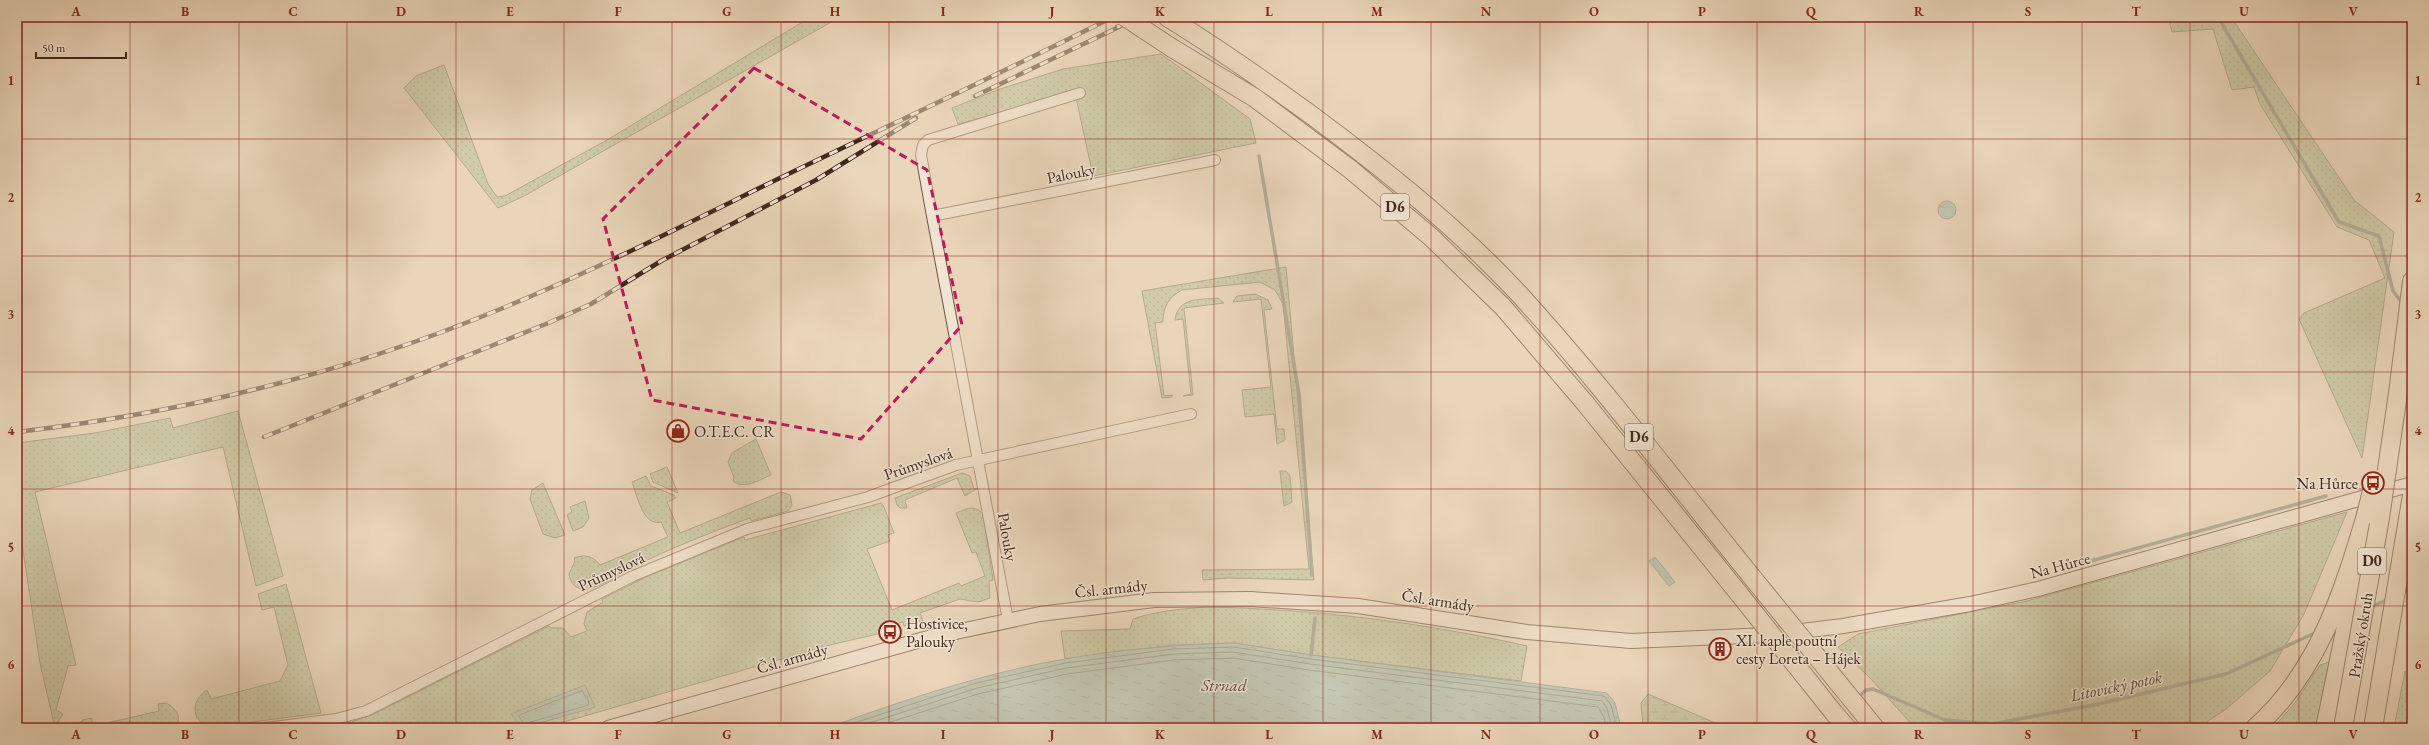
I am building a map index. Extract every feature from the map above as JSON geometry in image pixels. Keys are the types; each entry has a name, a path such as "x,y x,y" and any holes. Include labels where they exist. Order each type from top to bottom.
{"highway":[{"name":"D6","path":"1125,17 1172,48 1255,98 1350,169 1430,237 1503,307 1585,403 1847,728"},
{"name":"D6","path":"1167,17 1186,28 1268,84 1359,150 1444,221 1503,278 1581,366 1874,728"},
{"name":"Pražský okruh","path":"2343,728 2380,518 2412,281"},
{"path":"2256,728 2291,689 2324,634 2349,572 2366,515 2398,393"},
{"name":"Pražský okruh","path":"2373,728 2412,495"},
{"path":"2325,728 2354,587 2366,515"},
{"path":"1834,713 1844,728"}],"main road":[{"name":"Na Hůrce","path":"1631,641 1768,635 1843,626 1970,604 2038,589 2412,484"},
{"name":"Čsl. armády","path":"608,728 928,638 1040,614 1154,600 1250,599 1358,606 1527,632 1631,641"}],"street":[{"name":"Palouky","path":"1008,620 921,155 923,145 928,140 1080,93"},
{"name":"Palouky","path":"932,216 1216,160"},
{"path":"979,460 1191,414"},
{"name":"Průmyslová","path":"266,728 336,719 366,710 633,576 732,535 747,529 868,497 956,465 979,460"}],"highlighted area":[{"path":"754,68 927,170 962,325 861,439 652,400 603,219"}],"green space":[{"path":"811,17 840,17 524,196 498,208 404,88 416,76 444,65 488,184 497,197 505,196 607,140"},
{"path":"2168,17 2231,17 2354,200 2394,232 2362,458 2299,319 2304,313 2385,278 2369,240 2337,227 2260,104 2254,87 2232,90 2213,29 2172,32"},
{"path":"1161,54 1250,119 1256,143 1093,176 1075,93 958,124 952,108 1000,89 1063,69"},
{"path":"1286,267 1314,580 1228,578 1203,580 1202,570 1309,569 1283,304 1275,290 1260,282 1182,290 1170,299 1164,311 1163,322 1155,323 1164,396 1172,395 1172,397 1162,398 1142,291"},
{"path":"1255,294 1268,300 1272,309 1264,310 1277,429 1284,429 1285,440 1277,444 1274,414 1245,417 1242,390 1271,387 1261,299 1233,302 1237,296"},
{"path":"1218,298 1224,303 1184,308 1193,395 1183,396 1191,394 1183,319 1175,320 1177,313 1180,307 1190,301"},
{"path":"238,411 283,576 256,586 223,447 35,492 76,665 68,666 56,710 63,714 56,726 61,728 55,728 40,663 17,510 17,443 95,433 170,418 173,428"},
{"path":"756,439 771,475 752,483 742,485 737,484 733,481 734,478 728,462 732,453"},
{"path":"667,467 678,493 653,482 650,474"},
{"path":"1280,471 1286,471 1290,476 1292,502 1284,506"},
{"path":"962,473 970,476 974,489 978,488 965,496 957,478 905,500 907,508 900,508 897,505 895,498"},
{"path":"646,476 651,486 674,495 676,498 667,502 680,533 781,492 790,495 792,505 788,511 751,521 750,518 710,533 658,555 594,587 588,589 578,588 571,581 569,574 575,561 574,558 585,556 592,558 600,565 668,537 661,522 650,520 645,515 639,502 632,482"},
{"path":"543,483 565,535 555,538 543,534 530,499 532,490"},
{"path":"585,501 589,518 583,527 573,531 567,515 572,512 570,507"},
{"path":"881,503 894,533 888,535 890,541 867,549 892,610 959,583 961,586 985,576 976,552 972,553 956,513 970,508 976,509 983,514 993,580 989,581 990,598 978,602 960,599 920,613 923,621 904,626 903,622 885,627 886,632 830,645 543,728 522,728 595,707 512,714 521,728 322,728 342,725 372,715 549,626 551,628 563,628 571,637 587,631 584,624 587,612 603,602 602,599 646,577 744,537 745,540"},
{"path":"2347,512 2304,614 2270,671 2226,709 2198,728 1915,728 1872,680 1838,647 1858,634 2027,601"},
{"path":"286,584 321,713 207,728 198,719 195,709 198,699 207,690 211,699 280,681 288,665 274,607 262,610 258,594"},
{"path":"1206,607 1246,608 1367,618 1447,630 1527,646 1521,681 1311,655 1234,643 1173,645 1065,659 1061,631 1130,629 1133,619 1142,616"},
{"path":"2333,661 2318,728 2273,728 2295,703 2320,665"},
{"path":"2405,671 2412,710 2412,728 2394,728"},
{"path":"1648,694 1727,728 1643,728 1641,703"},
{"path":"166,703 175,710 177,714 178,721 175,728 73,728 83,720 91,718 94,726 159,711 158,704"}],"water":[{"path":"1943,201 1951,201 1956,206 1954,217 1951,219 1943,219 1938,214 1938,206"},
{"path":"1655,557 1675,582 1669,586 1649,561"},
{"name":"Strnad","path":"1234,643 1311,655 1607,693 1615,703 1621,728 827,728 944,688 1035,665 1128,650 1170,646"},
{"path":"585,685 595,707 522,728 511,714"}],"waterway":[{"path":"2218,17 2339,222 2379,236 2393,291 2403,304"},
{"path":"1259,156 1299,394 1312,575"},
{"path":"2062,569 2326,496"},
{"name":"Litovický potok","path":"2402,593 2412,588"},
{"name":"Litovický potok","path":"2369,608 2389,599"},
{"path":"1311,655 1315,618"},
{"name":"Litovický potok","path":"1857,699 1866,690 1873,689 1945,720 1992,724 2094,705 2226,674 2317,632"},
{"name":"Litovický potok","path":"1829,728 1835,722"}],"railway":[{"path":"17,432 141,414 264,387 385,352 445,331 503,308 609,261 1113,17"},
{"path":"1117,27 1146,17"},
{"path":"975,96 1121,26"},
{"path":"264,437 546,324 591,304 661,261 816,180 916,118"}],"place":[{"name":"O.T.E.C. CR","path":"678,431"},
{"name":"Na Hůrce","path":"2373,483"},
{"name":"Hostivice, Palouky","path":"890,632"},
{"name":"ⅩⅠ. kaple poutní cesty Loreta – Hájek","path":"1720,649"}]}
